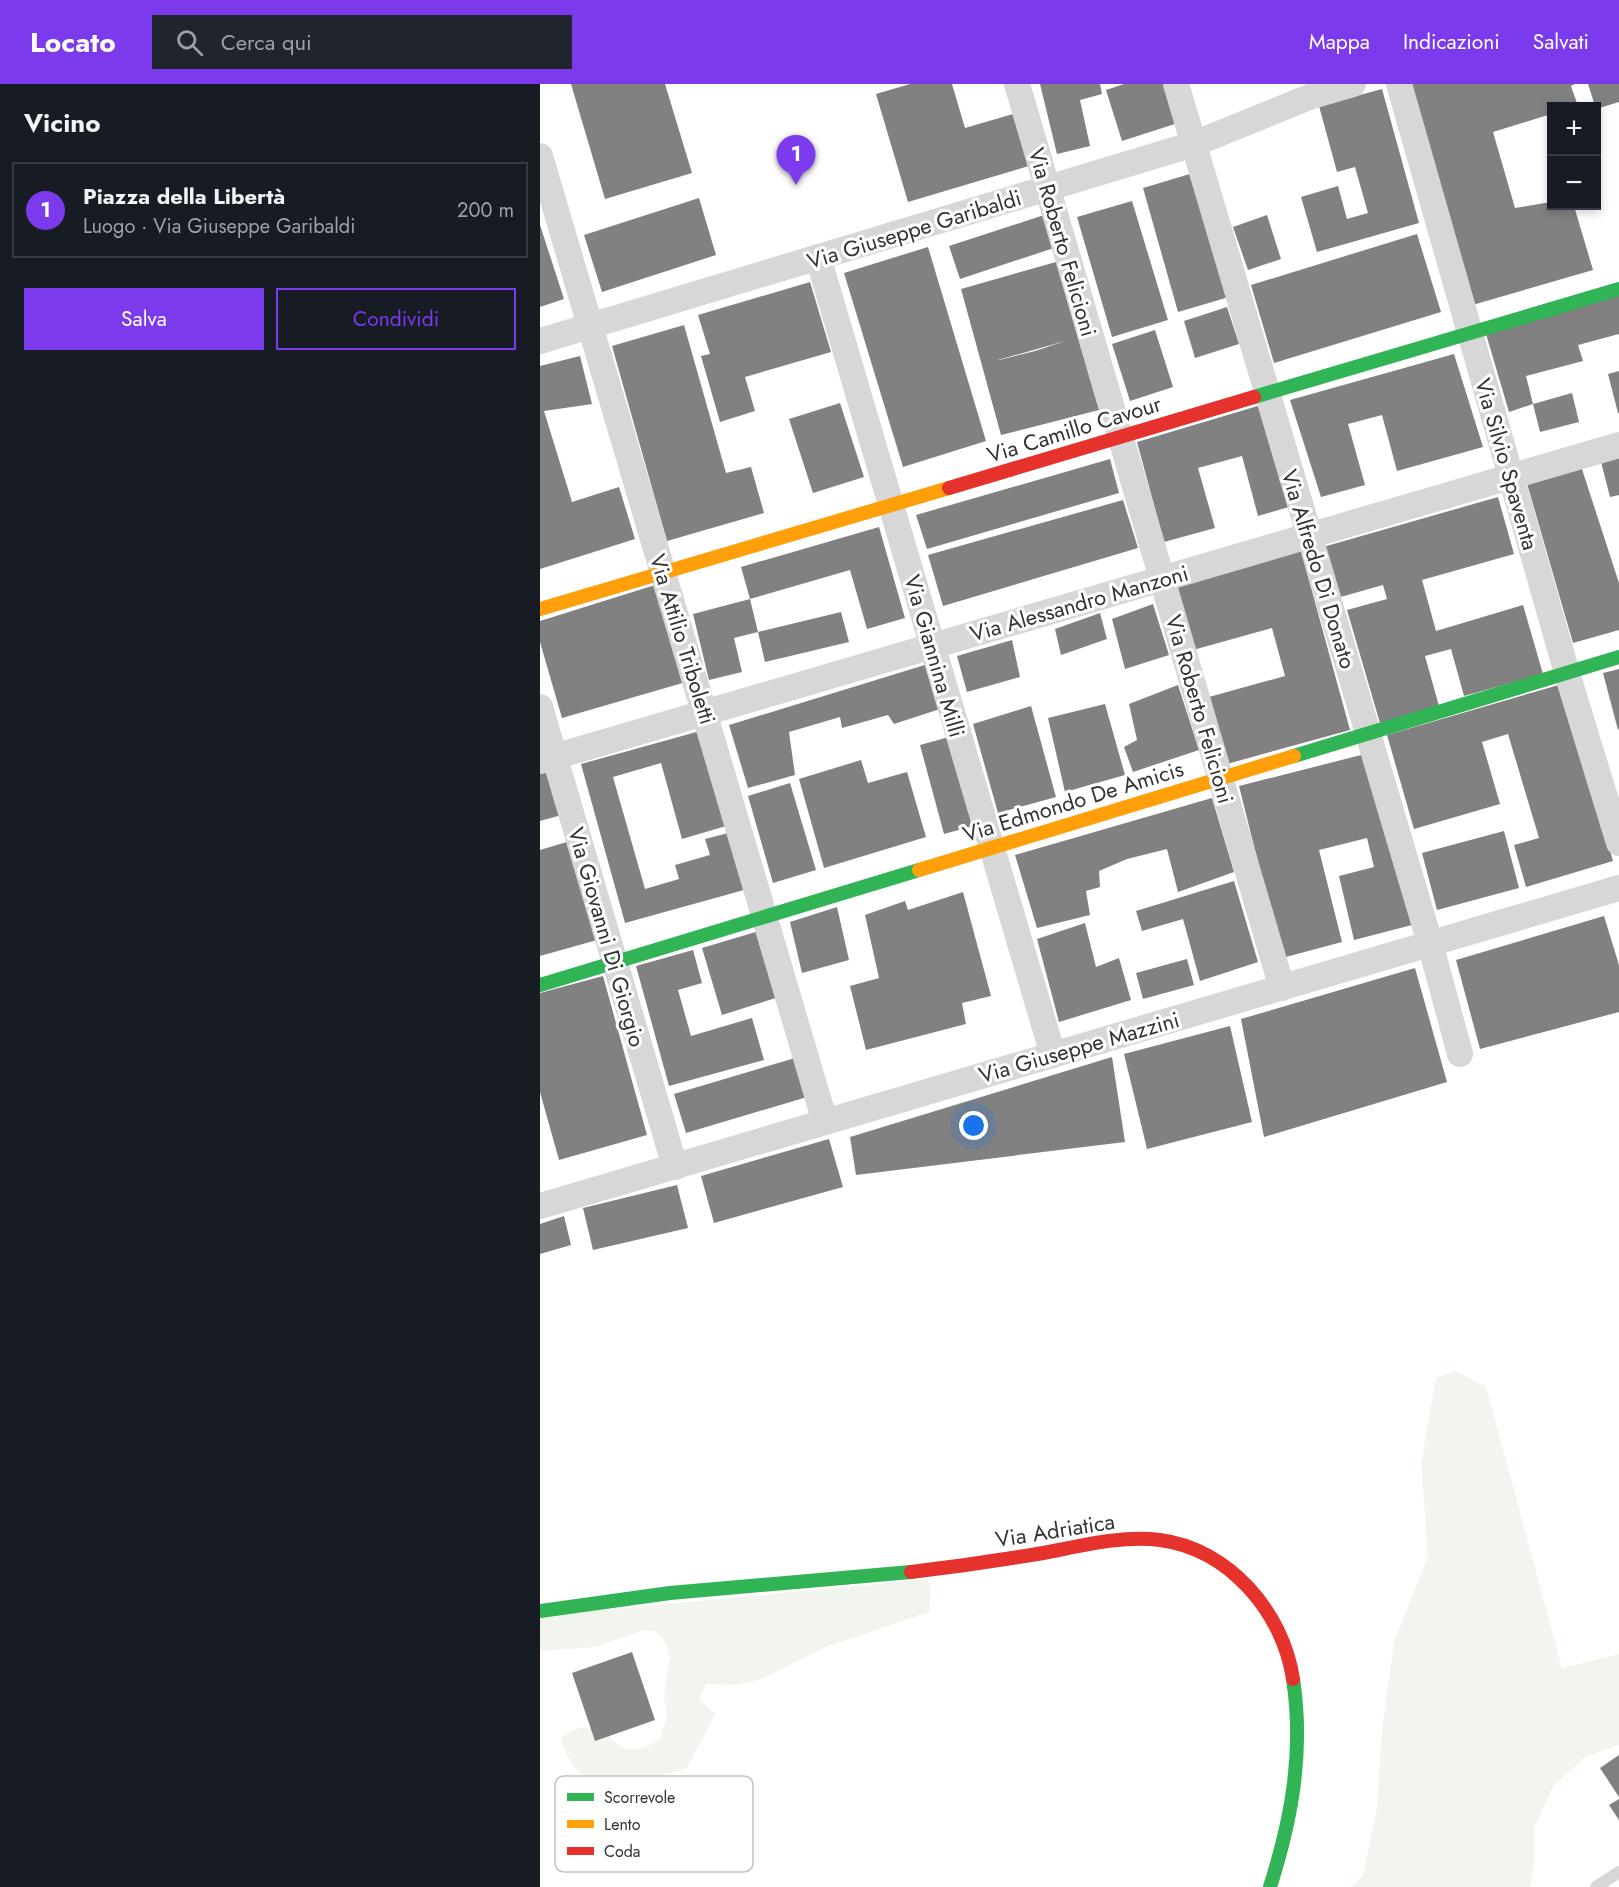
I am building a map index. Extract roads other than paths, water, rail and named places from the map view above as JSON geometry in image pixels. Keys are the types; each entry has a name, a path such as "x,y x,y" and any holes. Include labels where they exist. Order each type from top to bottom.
{"street":[{"name":"Via Roberto Felicioni","path":"1017,84 1282,988"},
{"name":"Via Alfredo Di Donato","path":"1176,84 1430,943 1460,1054"},
{"name":"Via Giuseppe Garibaldi","path":"540,341 1194,144 1312,96 1353,84"},
{"name":"Via Silvio Spaventa","path":"1399,84 1567,673 1619,843"},
{"name":"Via Attilio Triboletti","path":"540,156 825,1122"},
{"name":"Via Giannina Milli","path":"818,257 1053,1055"},
{"name":"Via Camillo Cavour","path":"540,609 1619,289"},
{"name":"Via Alessandro Manzoni","path":"547,759 1619,445"},
{"name":"Via Edmondo De Amicis","path":"540,985 1619,657"},
{"name":"Via Giovanni Di Giorgio","path":"540,707 547,759 615,963 675,1167"},
{"name":"Via Giuseppe Mazzini","path":"540,1206 1619,888"},
{"name":"Via Adriatica","path":"540,1611 637,1597 893,1574 1134,1539 1183,1545 1231,1570 1257,1592 1270,1610 1287,1654 1295,1699 1298,1755 1289,1828 1270,1887"}],"lane":[{"path":"1596,1887 1619,1872"}],"place":[{"name":"Piazza della Libertà","path":"796,185"}]}
